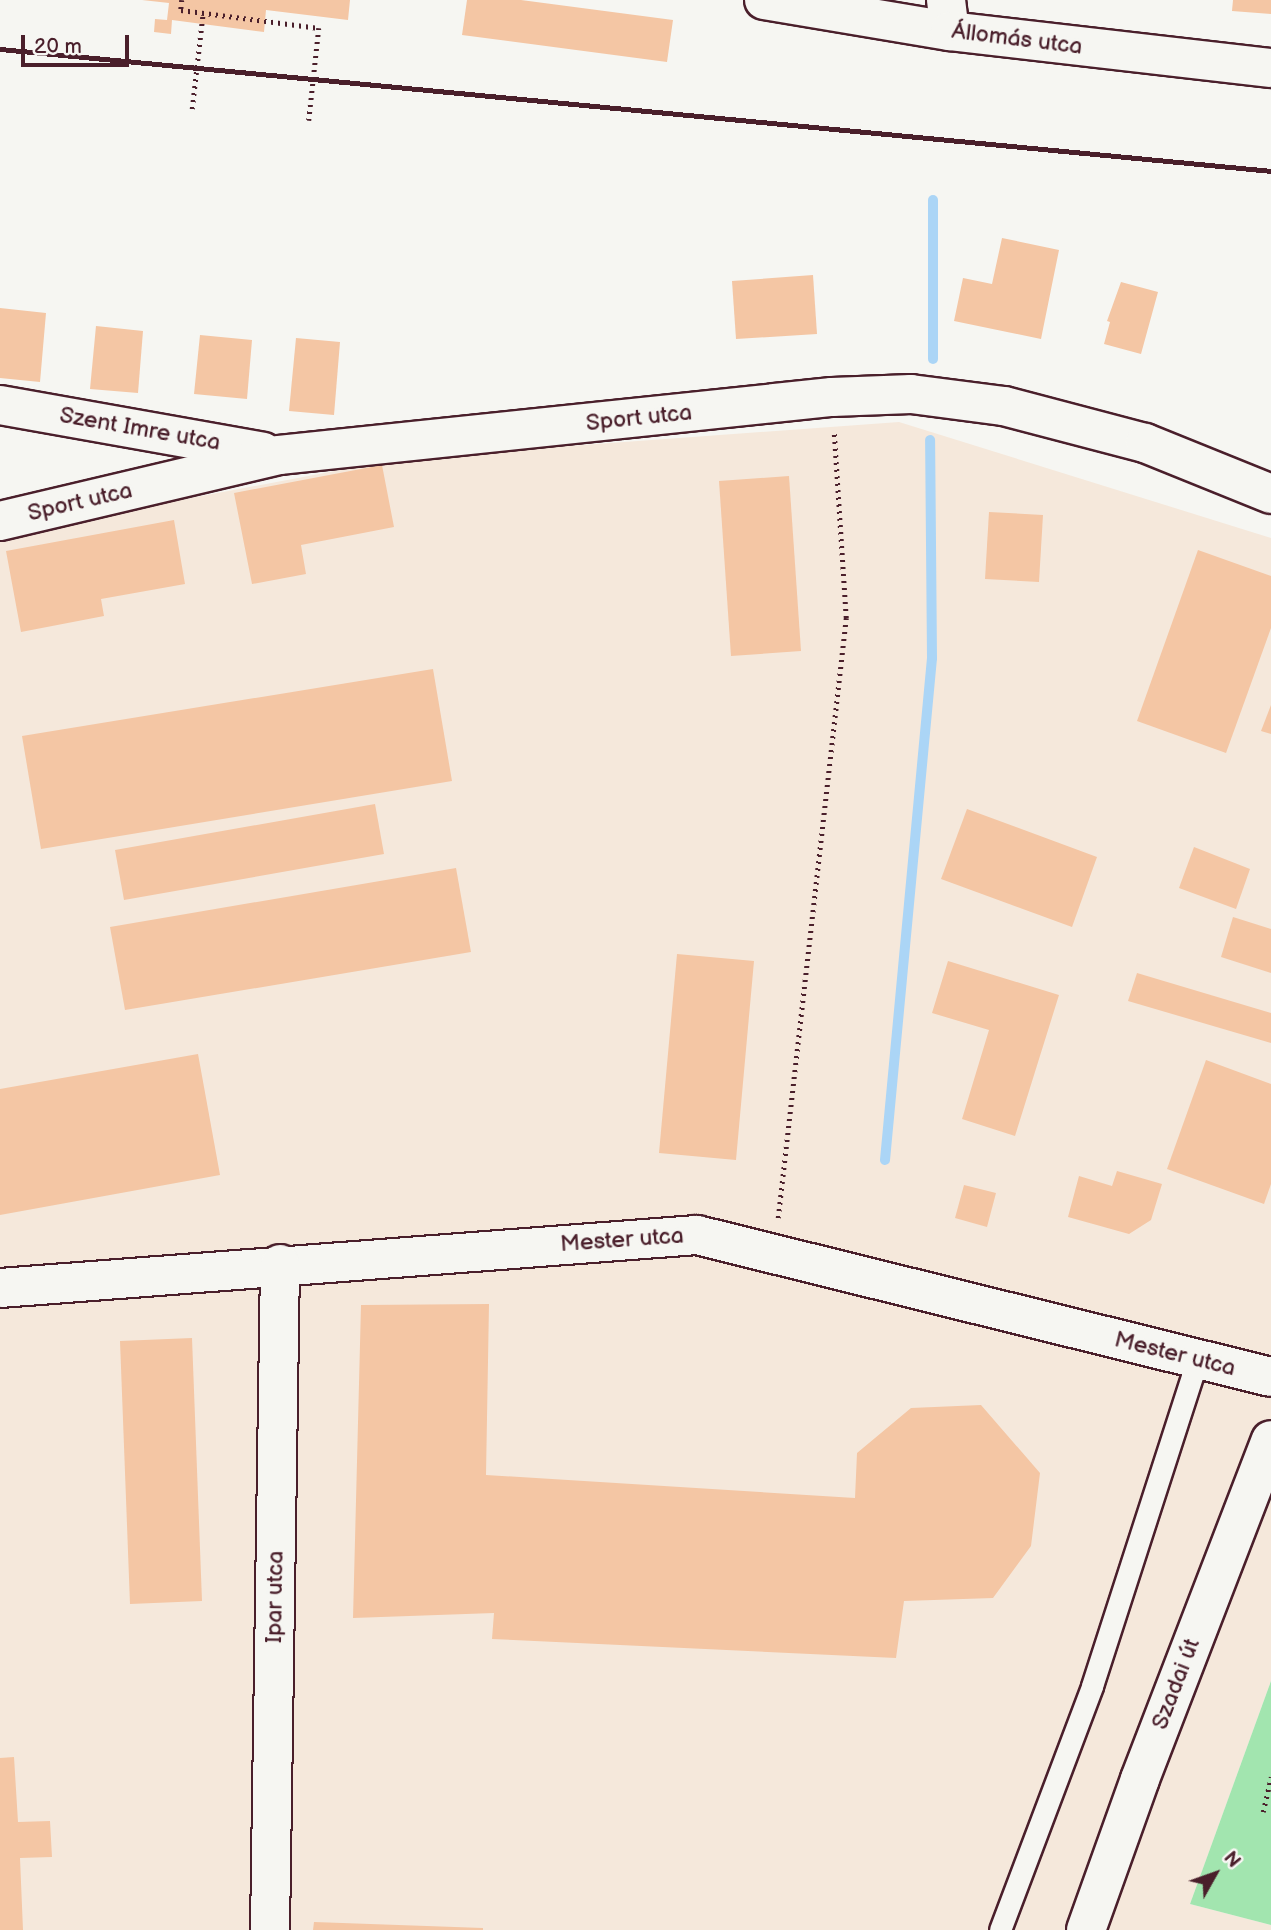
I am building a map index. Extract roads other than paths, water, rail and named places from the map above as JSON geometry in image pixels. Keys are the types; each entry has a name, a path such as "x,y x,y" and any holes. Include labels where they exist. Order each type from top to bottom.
{"street":[{"name":"Állomás utca","path":"764,0 948,16 1271,68"},
{"name":"Sport utca","path":"0,521 279,455 832,397 911,394 1004,406 1146,443 1271,494"},
{"name":"Szent Imre utca","path":"0,405 279,455"},
{"name":"Mester utca","path":"0,1289 280,1264 696,1234 1271,1377"},
{"name":"Ipar utca","path":"270,1930 280,1264"},
{"name":"Szadai út","path":"1086,1930 1140,1779 1268,1454"}],"lane":[{"path":"1000,1930 1092,1686 1197,1360"}],"waterway":[{"path":"933,200 933,359"},
{"path":"885,1160 932,658 930,440"}],"railway":[{"path":"0,49 1271,171"}]}
